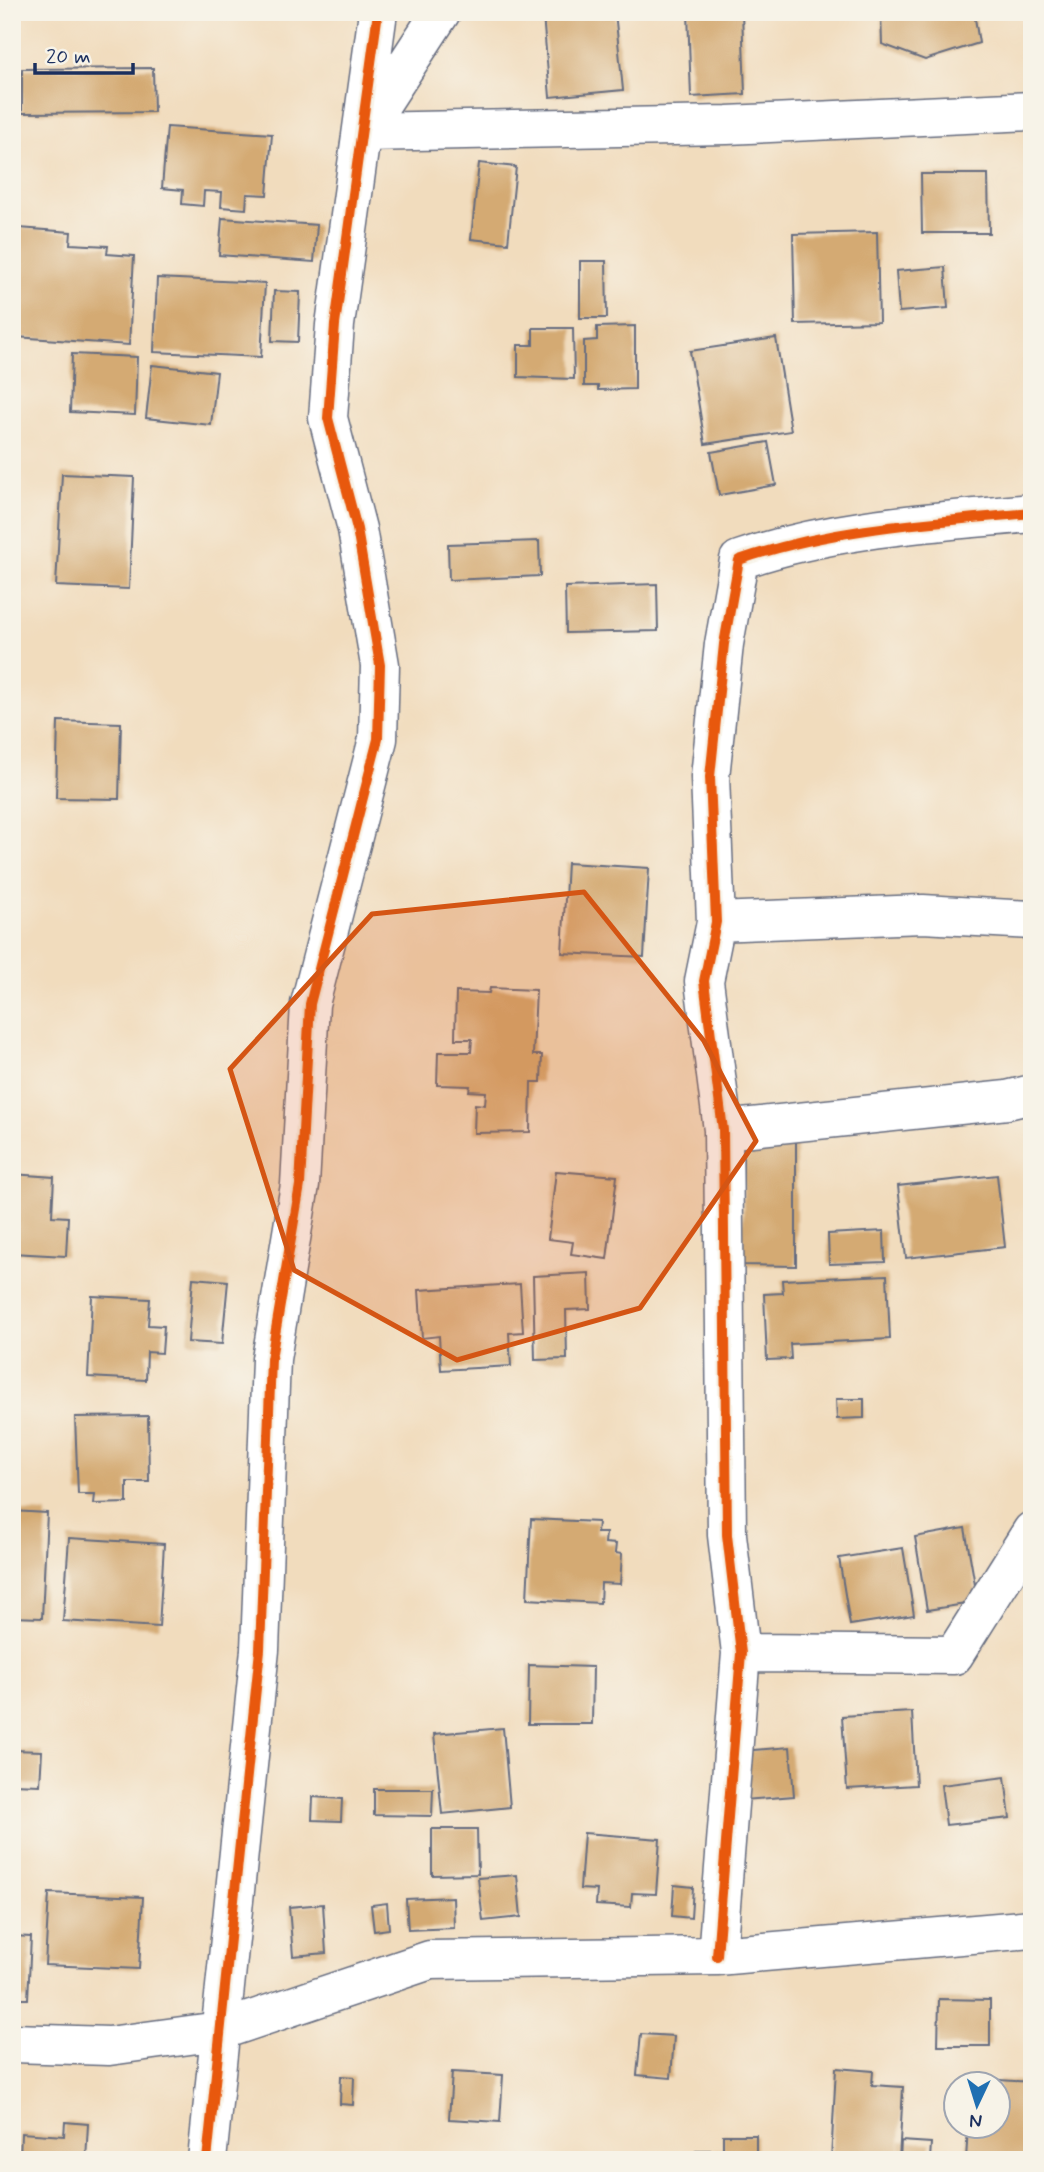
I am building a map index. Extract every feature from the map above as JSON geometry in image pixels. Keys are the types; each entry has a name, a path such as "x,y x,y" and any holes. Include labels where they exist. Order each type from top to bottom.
{"street":[{"path":"207,2160 260,1650 271,1359 300,1185 310,1004 378,739 380,665 357,528 328,418 335,325 378,12"},
{"path":"363,132 441,12"},
{"path":"363,132 727,125 1032,111"},
{"path":"717,1956 741,1653 727,1535 723,1130 704,981 716,922 710,777 724,644 739,560 766,551 886,526 1032,513"},
{"path":"716,922 923,914 1032,920"},
{"path":"723,1130 1007,1100 1032,1094"},
{"path":"741,1653 954,1655 1032,1531"},
{"path":"12,2043 109,2046 219,2031 430,1961 717,1956 1032,1929"}],"highlighted area":[{"path":"584,892 704,1041 756,1141 640,1308 457,1360 294,1270 230,1069 372,914"}],"building":[{"path":"615,12 623,90 550,97 543,15"},
{"path":"688,12 742,12 745,94 691,97"},
{"path":"881,12 974,12 979,43 925,60 882,44"},
{"path":"153,68 154,112 22,113 22,69"},
{"path":"167,127 272,134 267,195 247,194 246,209 221,207 222,192 204,191 203,206 182,204 183,190 162,188"},
{"path":"479,163 516,167 508,243 471,239"},
{"path":"921,174 988,174 989,233 922,233"},
{"path":"222,218 317,225 314,262 219,255"},
{"path":"19,228 71,232 70,244 108,246 107,254 134,256 129,345 16,337 20,277 15,276"},
{"path":"877,232 879,322 795,324 793,234"},
{"path":"580,261 606,261 607,318 580,318"},
{"path":"945,267 948,308 899,312 896,271"},
{"path":"157,278 265,283 261,357 154,352"},
{"path":"274,291 300,292 298,342 272,341"},
{"path":"635,326 635,389 598,390 598,386 584,386 584,341 597,340 597,327"},
{"path":"533,328 573,328 574,379 518,377 518,345 533,345"},
{"path":"776,338 791,431 705,444 690,351"},
{"path":"72,354 137,357 135,415 70,412"},
{"path":"152,365 217,372 211,425 146,418"},
{"path":"768,442 776,485 719,495 711,452"},
{"path":"62,474 134,477 129,589 56,586"},
{"path":"539,541 540,576 449,580 448,544"},
{"path":"657,584 658,631 566,633 565,587"},
{"path":"58,721 121,723 119,799 56,798"},
{"path":"567,863 649,868 644,957 562,953"},
{"path":"490,988 536,990 533,1055 542,1055 541,1082 531,1082 530,1132 474,1133 475,1104 485,1105 486,1092 469,1091 470,1086 437,1085 438,1052 471,1052 472,1039 455,1039 456,992 489,993"},
{"path":"743,1138 796,1138 796,1266 743,1265"},
{"path":"556,1171 617,1176 607,1259 571,1254 573,1242 548,1239"},
{"path":"12,1174 54,1177 52,1216 68,1217 66,1256 12,1253"},
{"path":"997,1175 1005,1247 906,1258 898,1186"},
{"path":"884,1231 885,1262 829,1264 828,1234"},
{"path":"589,1273 590,1309 566,1310 567,1359 535,1360 533,1276"},
{"path":"887,1275 890,1339 790,1344 791,1359 767,1360 764,1294 783,1293 782,1280"},
{"path":"193,1278 228,1281 222,1344 188,1342"},
{"path":"520,1284 523,1332 509,1333 511,1366 441,1370 439,1336 422,1338 419,1290"},
{"path":"92,1296 150,1299 148,1325 164,1326 162,1353 147,1352 146,1380 88,1377"},
{"path":"836,1399 864,1399 864,1418 837,1419"},
{"path":"148,1416 149,1482 127,1482 127,1503 94,1504 95,1494 78,1494 75,1417"},
{"path":"12,1511 47,1513 42,1618 12,1617"},
{"path":"531,1519 598,1522 597,1533 606,1533 605,1543 616,1544 615,1553 622,1554 620,1584 601,1583 600,1603 527,1599"},
{"path":"965,1528 978,1602 927,1610 915,1537"},
{"path":"69,1538 164,1544 159,1627 63,1621"},
{"path":"903,1548 914,1615 850,1625 839,1558"},
{"path":"529,1665 593,1667 592,1724 528,1724"},
{"path":"912,1712 916,1785 847,1789 842,1716"},
{"path":"503,1728 510,1807 442,1814 434,1734"},
{"path":"790,1747 794,1796 744,1800 741,1751"},
{"path":"12,1750 42,1751 40,1785 12,1784"},
{"path":"1005,1777 1010,1818 946,1825 941,1785"},
{"path":"374,1789 433,1789 432,1816 374,1815"},
{"path":"313,1797 342,1799 341,1821 312,1820"},
{"path":"432,1829 477,1829 478,1874 432,1875"},
{"path":"584,1833 660,1839 656,1894 632,1893 631,1907 596,1905 597,1890 580,1889"},
{"path":"517,1875 521,1917 483,1921 478,1878"},
{"path":"674,1885 693,1887 691,1918 672,1916"},
{"path":"49,1893 143,1897 139,1969 45,1965"},
{"path":"453,1897 454,1928 408,1930 406,1899"},
{"path":"387,1903 389,1929 374,1931 371,1905"},
{"path":"323,1904 326,1953 293,1956 289,1907"},
{"path":"12,1936 31,1937 28,1999 12,1999"},
{"path":"939,1999 990,2000 990,2046 938,2046"},
{"path":"641,2034 674,2036 671,2078 637,2075"},
{"path":"836,2068 873,2071 872,2085 903,2087 899,2160 831,2160"},
{"path":"452,2072 503,2075 500,2122 449,2119"},
{"path":"341,2076 354,2077 353,2105 340,2104"},
{"path":"1012,2081 1032,2082 1032,2160 966,2160 967,2140 1012,2140"},
{"path":"65,2122 88,2124 86,2160 20,2160 21,2133 64,2136"},
{"path":"723,2135 756,2135 756,2160 696,2160 696,2150 723,2150"},
{"path":"901,2141 931,2143 930,2160 900,2160"}],"cycle path":[{"path":"207,2160 260,1650 271,1359 300,1185 310,1004 378,739 380,665 357,529 328,418 335,325 378,12"},
{"path":"717,1956 741,1653 727,1535 723,1130 704,981 716,922 710,777 724,644 739,560 847,533 1032,513"}]}
